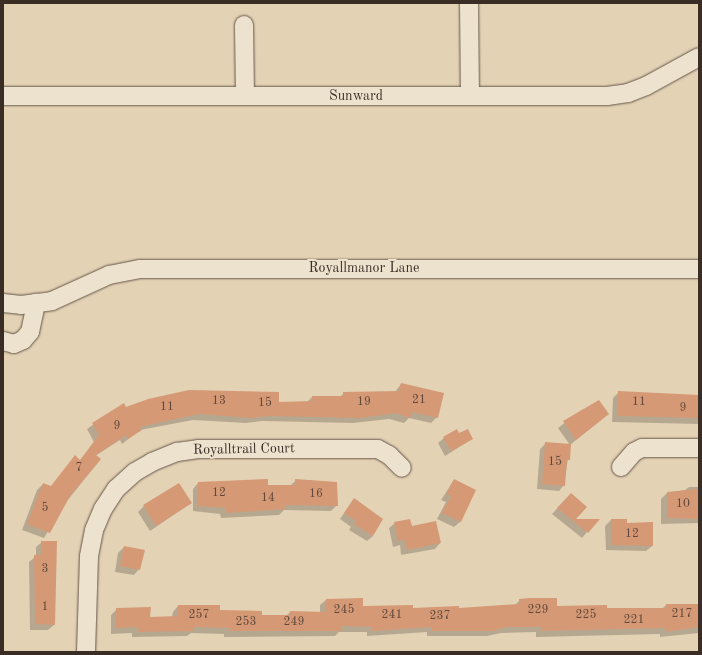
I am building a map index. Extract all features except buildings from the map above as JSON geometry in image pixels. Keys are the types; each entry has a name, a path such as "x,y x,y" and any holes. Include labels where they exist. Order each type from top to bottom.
{"street":[{"path":"469,3 470,96"},
{"path":"244,25 245,95"},
{"name":"Sunward","path":"3,96 608,96 628,93 646,86 699,57"},
{"name":"Royallmanor Lane","path":"3,303 36,303 62,298 109,275 140,269 699,269"},
{"path":"3,341 14,344 23,340 30,332 36,303"},
{"path":"620,467 634,452 642,448 699,448"},
{"name":"Royalltrail Court","path":"86,652 89,556 94,530 103,509 116,489 135,472 152,462 177,452 198,449 378,449 389,455 402,468"}]}
